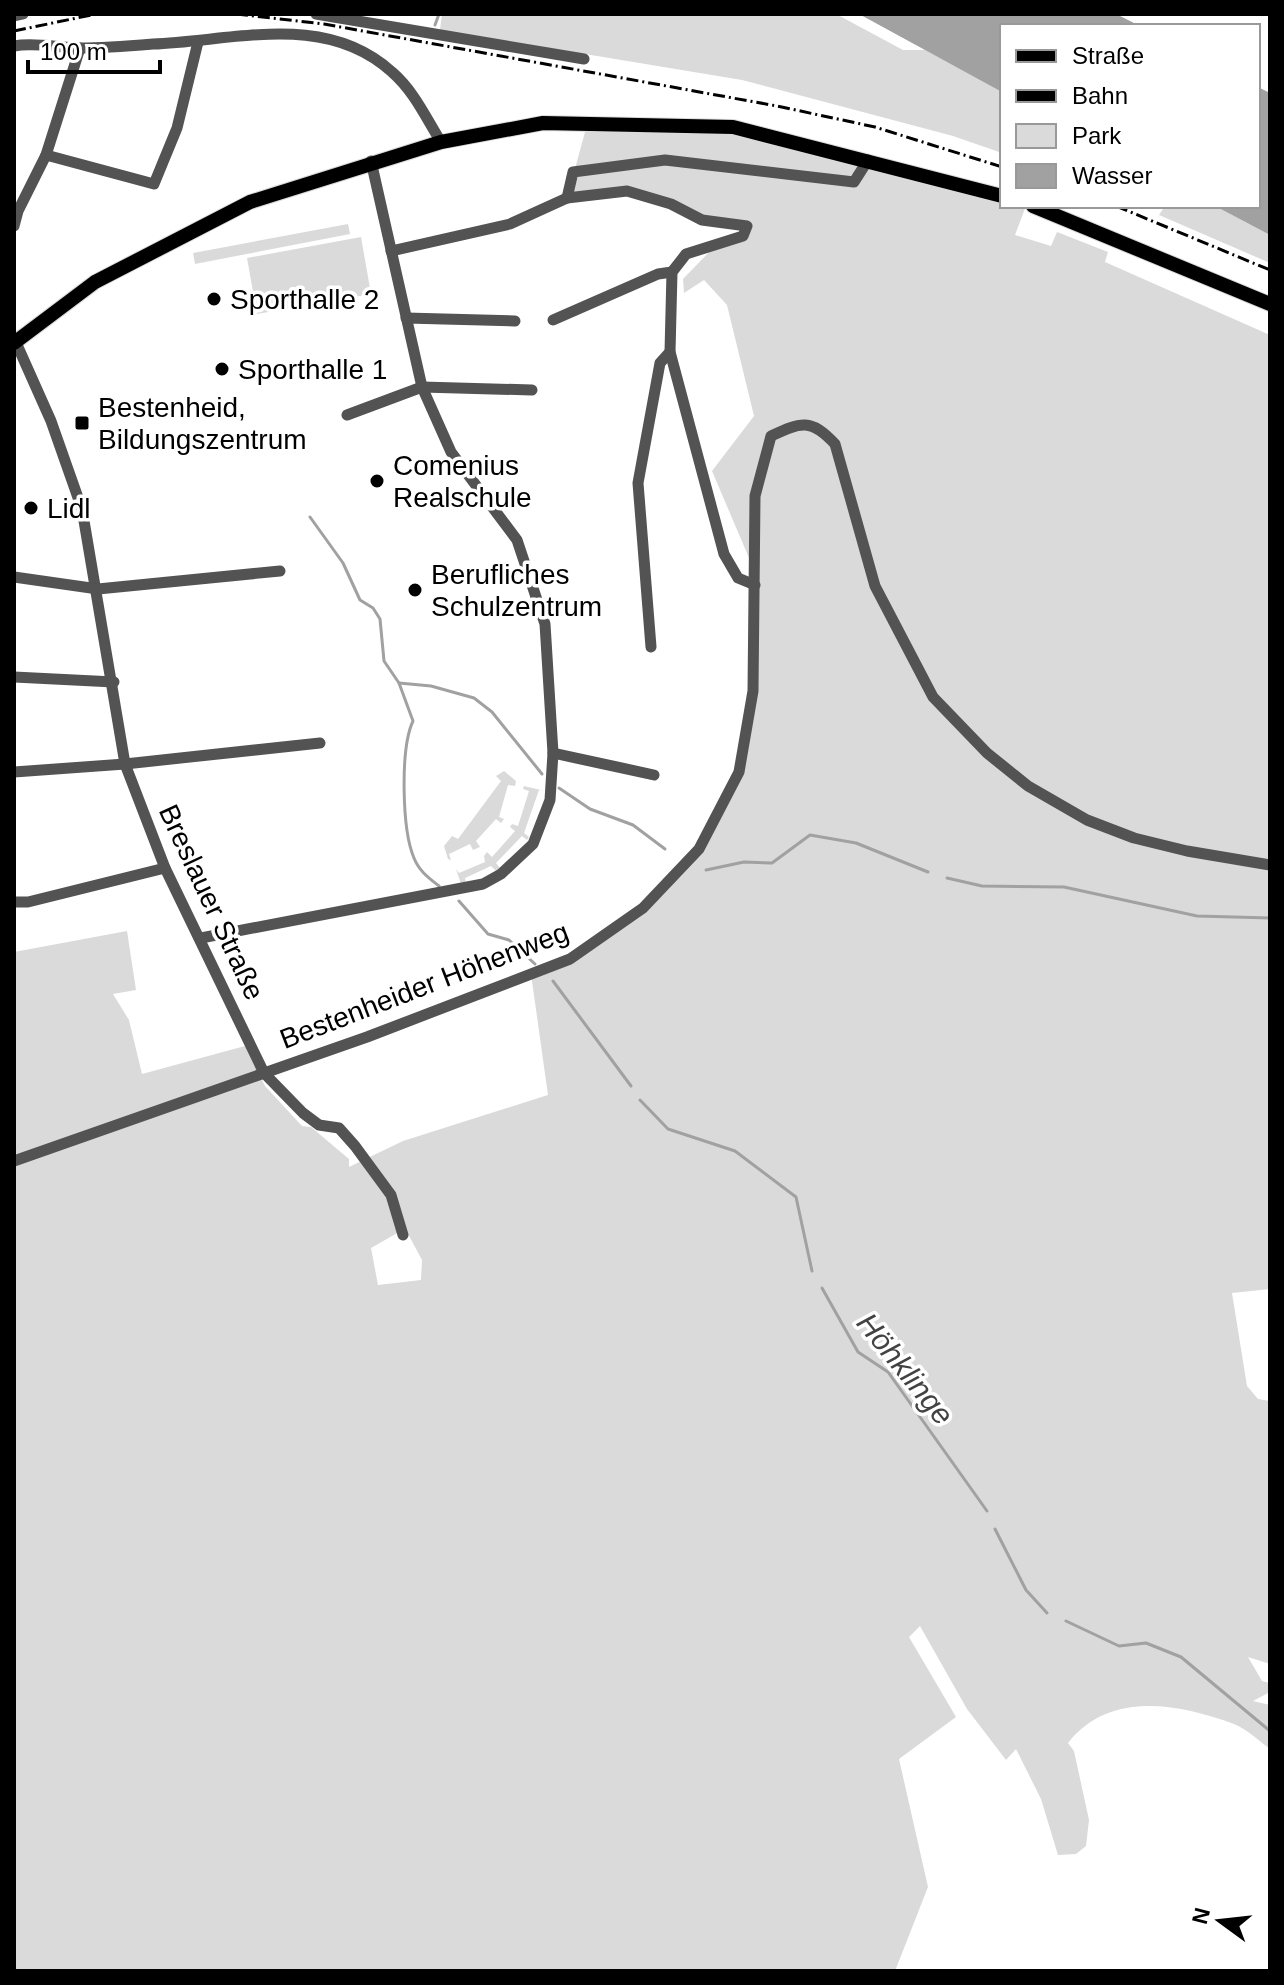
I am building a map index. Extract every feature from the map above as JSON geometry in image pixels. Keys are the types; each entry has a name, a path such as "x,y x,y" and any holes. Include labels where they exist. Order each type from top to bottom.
{"main road":[{"path":"15,341 95,282 250,202 371,161 441,142 543,123 733,127 1000,195"},
{"path":"1038,208 1270,304"}],"street":[{"path":"14,16 23,14"},
{"path":"316,14 584,59"},
{"path":"14,46 28,43 80,48 198,42 267,31 329,39 362,49 393,72 413,96 441,142"},
{"path":"46,155 154,184 177,128 198,42"},
{"path":"14,226 18,211 46,155 80,48"},
{"path":"567,198 573,172 665,160 854,182 868,160"},
{"path":"201,938 492,880 533,844 550,800 553,753 545,624 517,540 451,452 422,387 371,161"},
{"path":"391,251 510,224 567,198 627,191 671,204 702,220 747,226 743,236 686,254 672,272 670,352 724,554 738,578 755,585"},
{"path":"553,320 658,274 672,272"},
{"path":"406,318 515,321"},
{"name":"Breslauer Straße","path":"15,341 51,421 82,509 114,682 125,764 165,868 264,1073 303,1113 319,1125 339,1128 355,1146 391,1195 403,1235"},
{"path":"651,647 638,483 660,363 670,352"},
{"path":"347,415 422,387 532,390"},
{"name":"Bestenheider Höhenweg","path":"14,1161 264,1073 570,959 643,908 699,849 739,772 752,717 755,496 771,436 797,424 819,427 835,444 875,586 933,697 987,753 1028,786 1087,820 1134,838 1187,851 1270,865"},
{"path":"14,577 98,589 280,571"},
{"path":"14,677 114,682"},
{"name":"Breslauer Straße","path":"125,764 320,743"},
{"path":"553,753 654,775"},
{"path":"14,772 125,764"},
{"path":"14,902 28,902 165,868"}],"green space":[{"path":"442,14 836,14 903,50 925,50 1000,90 1000,152 953,136 742,80 440,30"},
{"path":"588,121 733,127 1000,195 1000,208 1025,208 1015,235 1051,246 1057,232 1108,252 1105,262 1270,335 1270,1289 1232,1293 1247,1386 1258,1399 1270,1401 1270,1664 1248,1657 1262,1681 1270,1683 1270,1692 1253,1701 1270,1705 1270,1749 1239,1726 1190,1711 1145,1706 1103,1715 1085,1726 1068,1743 1074,1751 1089,1820 1086,1846 1076,1854 1058,1855 1041,1799 1016,1749 1006,1760 967,1709 920,1626 909,1637 956,1717 899,1759 928,1887 895,1971 14,1971 14,952 127,931 136,990 113,994 129,1020 142,1074 245,1046 265,1086 302,1126 311,1127 349,1159 349,1167 403,1141 548,1095 531,974 570,959 643,908 699,849 739,772 752,717 755,572 712,471 754,416 727,305 704,280 684,293 683,279 715,246 747,231 627,191 567,198","holes":["399,1232 407,1232 422,1260 421,1280 378,1285 371,1248"]},
{"path":"1160,208 1219,208 1270,235 1270,263 1159,215 1163,209"},
{"path":"348,224 350,234 195,264 193,253"},
{"path":"361,237 371,294 257,314 247,258"},
{"path":"504,771 516,781 515,786 508,785 499,817 504,819 501,823 496,819 476,841 480,847 473,850 470,844 449,854 451,860 448,859 444,846 452,836 458,839 501,781 496,776"},
{"path":"524,786 545,791 539,790 524,833 529,837 527,840 522,836 496,863 500,868 496,871 491,866 465,878 466,884 461,884 456,869 459,873 485,862 487,852 492,857 515,831 510,827 512,824 518,826 529,791 523,789"}],"water":[{"path":"859,14 1116,14 1136,24 1000,24 1000,91"},
{"path":"1260,88 1270,93 1270,235 1219,208 1260,208"}],"waterway":[{"name":"Höhklinge","path":"435,25 439,14"},
{"name":"Höhklinge","path":"310,517 343,563 360,600 373,608 380,619 384,661 399,683 413,721 404,769 410,845 419,867 439,886"},
{"path":"399,683 431,686 474,698 492,712 542,774"},
{"path":"559,788 590,809 633,825 665,849"},
{"path":"706,870 744,862 772,863 810,835 856,843 928,872"},
{"path":"947,878 982,886 1064,887 1197,916 1270,918"},
{"name":"Höhklinge","path":"459,901 488,934 509,940 535,964"},
{"name":"Höhklinge","path":"553,981 631,1086"},
{"name":"Höhklinge","path":"640,1100 668,1129 735,1151 796,1197 812,1271"},
{"name":"Höhklinge","path":"822,1288 858,1352 888,1372 987,1511"},
{"name":"Höhklinge","path":"995,1529 1026,1590 1047,1613"},
{"name":"Höhklinge","path":"1066,1621 1119,1646 1146,1643 1181,1657 1270,1731"}],"railway":[{"path":"14,31 96,14"},
{"path":"236,14 324,24 777,106 875,127 1000,166"},
{"path":"1121,208 1270,270"}],"place":[{"name":"Sporthalle 2","path":"214,299"},
{"name":"Sporthalle 1","path":"222,369"},
{"name":"Bestenheid, Bildungszentrum","path":"82,423"},
{"name":"Comenius Realschule","path":"377,481"},
{"name":"Lidl","path":"31,508"},
{"name":"Berufliches Schulzentrum","path":"415,590"}]}
